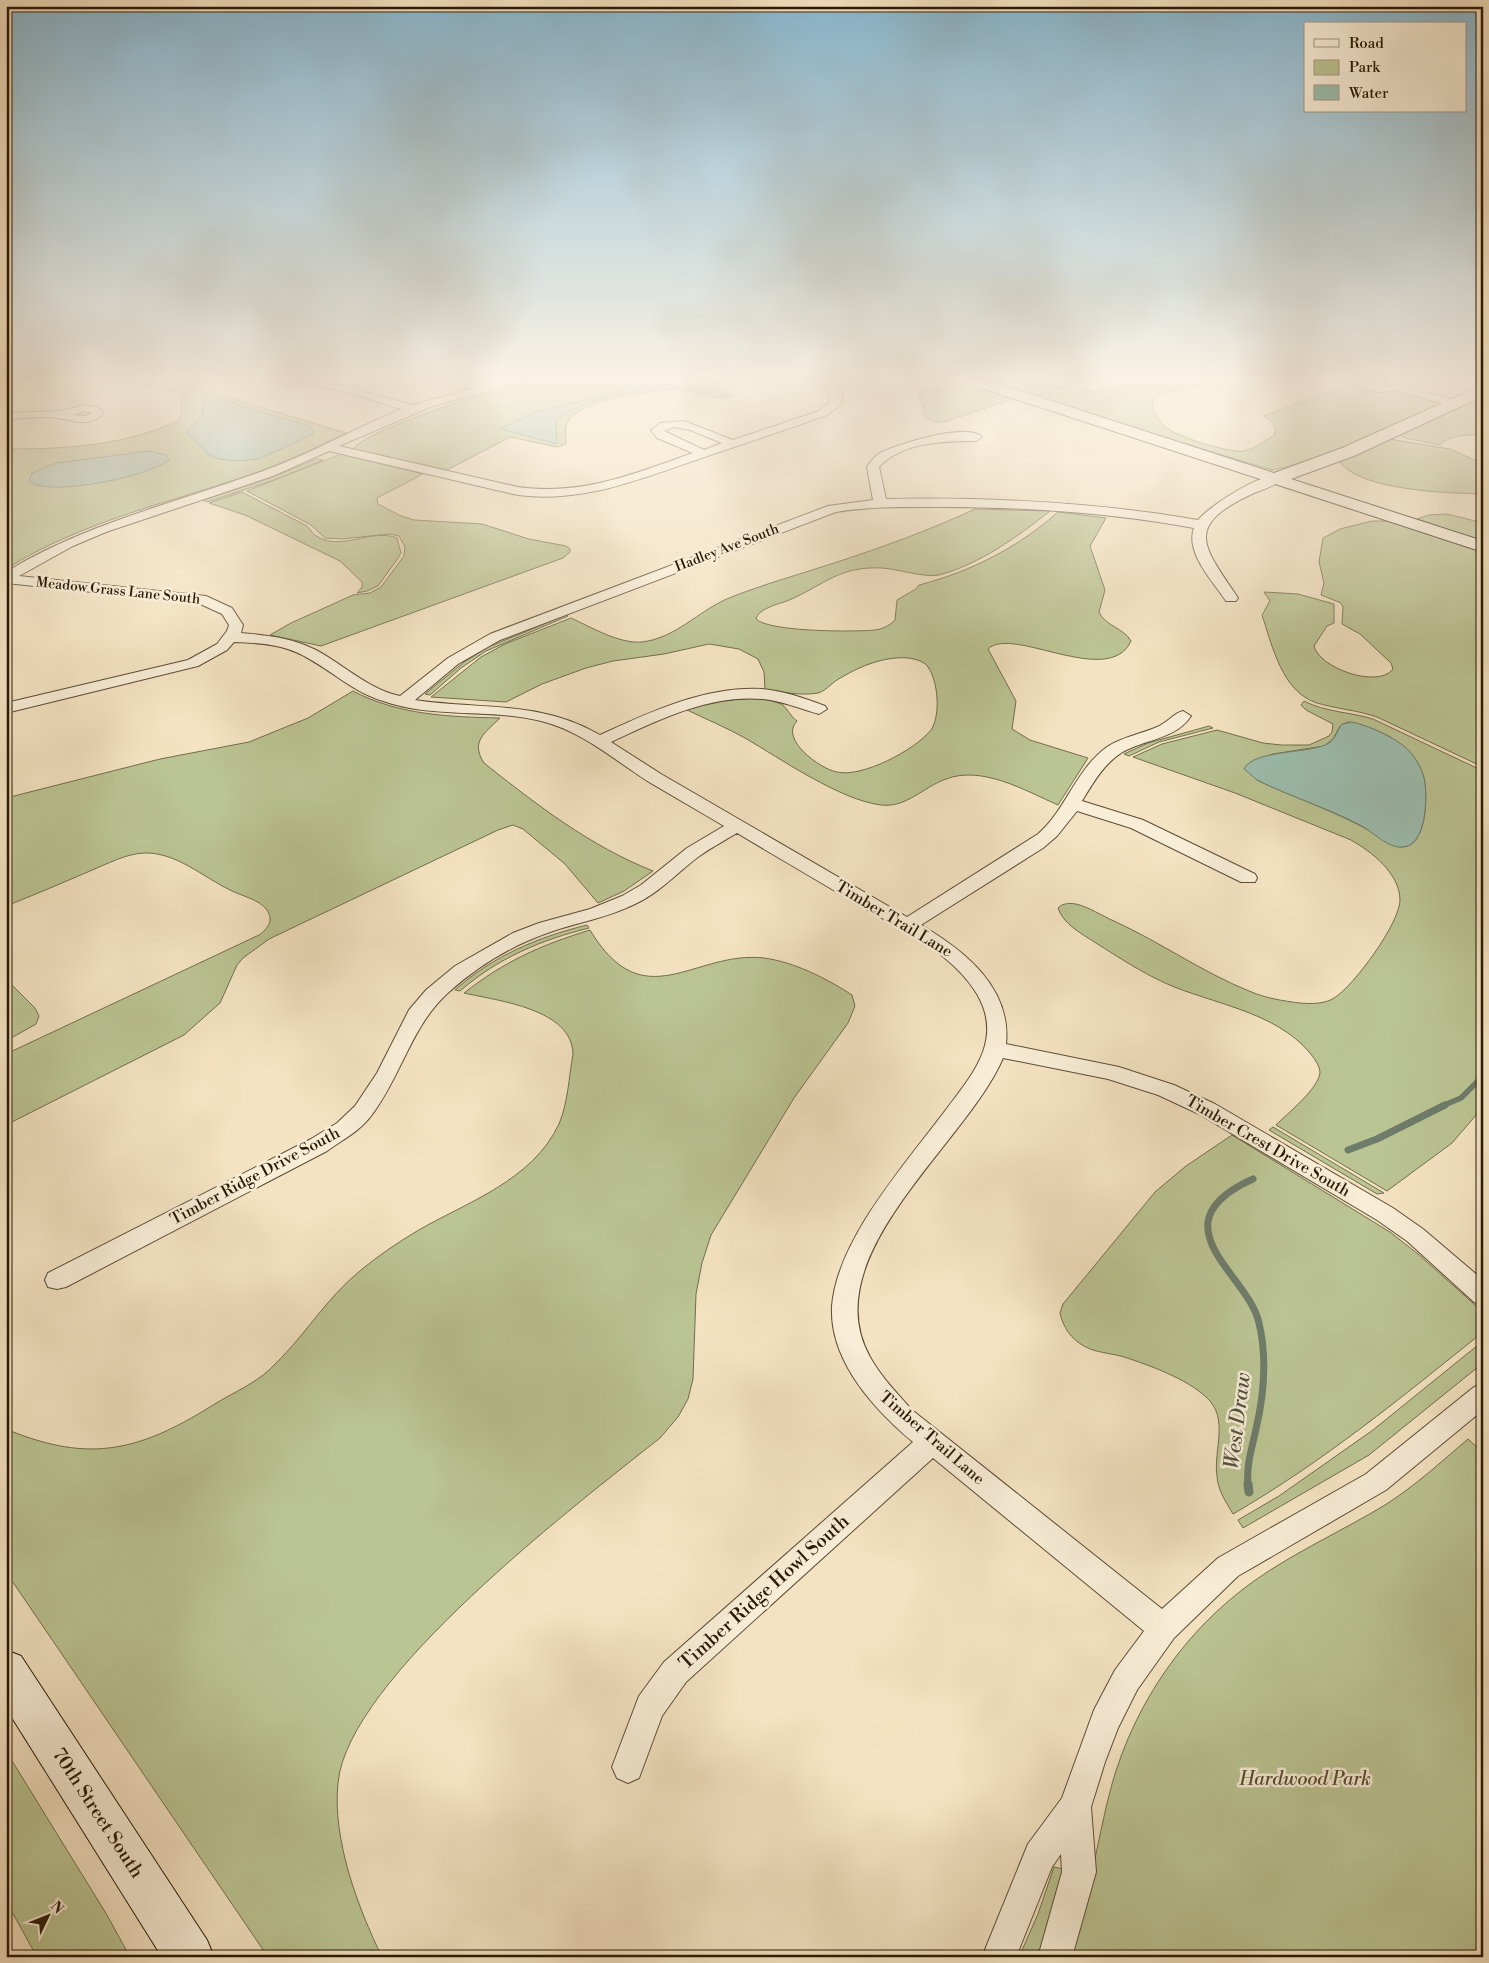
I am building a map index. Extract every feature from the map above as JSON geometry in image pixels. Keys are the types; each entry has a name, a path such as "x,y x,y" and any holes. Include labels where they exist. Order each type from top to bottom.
{"street":[{"path":"6,578 48,552 96,530 252,479 277,469"},
{"path":"421,469 513,490 545,494 597,489 659,469"},
{"path":"873,469 880,504"},
{"path":"1243,469 1483,547"},
{"path":"1230,598 1200,548 1198,537 1202,525 1208,515 1220,506 1300,469"},
{"name":"Hadley Ave South","path":"403,702 457,658 494,636 818,513 848,506 880,504 1044,504 1202,525"},
{"name":"Meadow Grass Lane South","path":"6,578 206,600 224,608 232,616 236,629 231,637"},
{"path":"6,708 186,666 216,651 231,637"},
{"name":"Timber Trail Lane","path":"231,637 270,641 301,648 363,688 403,702 442,709 508,712 540,716 571,726 599,741 655,778 907,925 953,955 978,980 994,1012 997,1031 995,1049 974,1088 869,1232 853,1265 845,1294 846,1331 851,1347 863,1371 892,1407 932,1442 1163,1628"},
{"path":"599,741 679,706 715,696 743,694 774,696 803,702 819,709"},
{"path":"907,925 1033,846 1057,826 1098,763 1111,752 1134,740 1167,729 1178,723 1182,716"},
{"path":"1073,804 1137,824 1248,878"},
{"name":"Timber Ridge Drive South","path":"57,1280 319,1145 345,1128 363,1111 376,1092 410,1026 422,1008 446,983 473,962 532,932 597,913 629,900 648,889 693,852 737,826"},
{"name":"Timber Crest Drive South","path":"995,1049 1111,1072 1166,1090 1208,1109 1385,1214 1426,1244 1483,1295"},
{"path":"1055,1957 1079,1872 1076,1807 1088,1762 1105,1721 1126,1680 1163,1628 1197,1594 1228,1567 1376,1482 1483,1395"},
{"name":"Timber Ridge Howl South","path":"628,1766 650,1707 675,1672 932,1442"},
{"name":"70th Street South","path":"6,1670 190,1957"},
{"path":"998,1957 1040,1856 1076,1807"}],"green space":[{"path":"6,469 267,469 129,513 66,537 6,569"},
{"path":"293,469 302,469 207,502 203,500"},
{"path":"304,469 401,469 423,474 377,498 378,504 401,516 414,520 482,524 529,539 566,546 570,549 570,552 563,558 321,646 270,635 291,623 353,595 370,593 381,587 404,556 405,547 399,536 389,534 342,539 325,538 311,525 247,491"},
{"path":"1347,469 1483,469 1483,494 1449,493 1406,488 1365,479"},
{"path":"242,492 307,526 313,534 328,541 337,542 387,536 397,538 401,553 378,586 357,593 362,587 362,582 340,561 245,515 209,503"},
{"path":"975,509 1050,511 998,549 954,570 933,576 882,568 854,570 832,578 787,601 769,607 760,612 756,619 764,623 794,629 849,631 881,629 895,620 897,600 916,589 919,585 957,573 993,557 1043,525 1058,512 1106,518 1090,546 1105,590 1099,612 1106,621 1124,633 1131,641 1120,654 1103,659 1082,658 1017,644 1000,644 988,649 1016,701 1012,729 1030,740 1088,758 1058,805 1004,781 974,775 946,779 899,803 881,805 865,802 811,778 745,738 687,710 734,699 760,699 781,704 797,721 793,728 793,736 797,744 812,759 837,772 860,771 874,767 901,754 923,738 934,724 937,698 934,681 928,667 924,663 911,658 889,659 871,663 845,675 825,690 811,694 798,694 765,690 764,672 758,659 739,649 709,644 664,654 613,661 586,668 542,684 506,702 431,697 481,657 505,644 571,618 615,638 633,642 654,639 676,630 729,598 889,544"},
{"path":"1447,514 1483,523 1483,542 1417,519 1429,515"},
{"path":"1372,521 1388,521 1483,551 1483,767 1377,717 1317,703 1295,689 1280,666 1262,615 1270,601 1264,592 1298,594 1334,604 1334,623 1327,626 1314,646 1318,654 1326,662 1350,673 1363,676 1375,677 1386,675 1393,669 1391,663 1360,634 1342,624 1343,607 1341,603 1321,595 1324,583 1319,562 1323,538 1340,529"},
{"path":"566,615 568,616 486,651 461,668 430,695 425,694 464,662 488,647"},
{"path":"353,691 370,699 406,710 462,717 500,718 485,733 479,743 478,749 484,763 544,809 586,837 653,871 624,891 598,903 565,864 523,829 513,825 498,830 269,939 243,958 237,965 220,1003 184,1035 6,1125 6,1054 259,935 269,924 270,917 264,906 220,885 189,866 167,857 144,853 116,860 6,906 6,798 160,759 249,742 308,718"},
{"path":"1304,701 1329,710 1373,719 1483,771 1483,1107 1452,1143 1387,1191 1276,1125 1314,1086 1320,1073 1313,1057 1296,1039 1279,1027 1261,1018 1183,990 1147,974 1074,928 1060,914 1058,908 1069,904 1086,907 1131,929 1215,975 1261,996 1300,1003 1313,1003 1330,1000 1342,992 1385,938 1398,909 1400,899 1395,880 1383,864 1351,840 1235,793 1133,757 1162,744 1217,730 1263,743 1281,745 1309,745 1329,736 1332,732 1333,724 1306,710 1301,705","holes":["1348,722 1374,729 1399,743 1412,755 1421,769 1426,796 1424,819 1417,839 1410,845 1398,847 1344,818 1257,780 1252,762 1273,754 1324,746 1333,739 1340,726"]},
{"path":"1209,726 1213,728 1159,742 1129,756 1124,754 1148,743"},
{"path":"587,925 589,928 554,938 521,952 489,969 460,991 455,990 485,967 517,949 551,935"},
{"path":"590,930 610,957 630,971 650,976 671,975 739,958 764,958 787,963 821,977 852,995 855,1006 848,1023 794,1098 711,1235 702,1263 696,1294 693,1379 688,1399 678,1417 660,1438 524,1548 422,1645 381,1694 351,1741 338,1783 339,1827 343,1850 356,1895 382,1957 268,1957 6,1572 6,1429 65,1447 91,1449 116,1447 165,1432 263,1375 293,1345 348,1281 374,1260 417,1231 497,1188 532,1161 547,1144 562,1116 573,1054 569,1039 560,1027 547,1017 514,1004 464,993 494,972 524,955"},
{"path":"6,979 35,1008 39,1016 36,1024 6,1041"},
{"path":"1273,1127 1384,1193 1377,1194 1269,1130"},
{"path":"1232,1135 1390,1232 1418,1254 1483,1312 1483,1332 1330,1451 1299,1473 1233,1514 1219,1487 1216,1466 1219,1424 1213,1405 1198,1390 1167,1373 1124,1357 1099,1352 1084,1346 1068,1332 1060,1313 1063,1304 1155,1192 1186,1166"},
{"path":"1483,1341 1483,1363 1369,1455 1243,1528 1238,1520 1279,1496 1373,1430"},
{"name":"Hardwood Park","path":"1468,1439 1483,1453 1483,1957 1068,1957 1088,1890 1112,1784 1122,1754 1134,1725 1149,1697 1185,1645 1229,1600 1254,1581 1396,1498"},
{"path":"6,1751 107,1915 130,1957 37,1957 6,1901"},
{"path":"1054,1867 1064,1869 1043,1945 1038,1957 1019,1957 1038,1914"}],"water":[{"path":"43,469 151,469 99,483 57,487 40,486 29,481 32,473"},
{"path":"1352,722 1376,730 1400,743 1407,748 1421,768 1426,796 1424,819 1417,839 1410,845 1397,847 1381,840 1362,826 1257,780 1244,769 1259,758 1310,749 1329,743 1342,724"}],"waterway":[{"name":"West Draw","path":"1442,1106 1461,1098 1483,1076"},
{"name":"West Draw","path":"1348,1150 1377,1139 1445,1105"},
{"name":"West Draw","path":"1248,1484 1251,1450 1263,1389 1263,1349 1255,1310 1213,1247 1209,1235 1208,1222 1210,1214 1219,1201 1239,1186 1253,1179"},
{"name":"West Draw","path":"1248,1484 1249,1492"}]}
